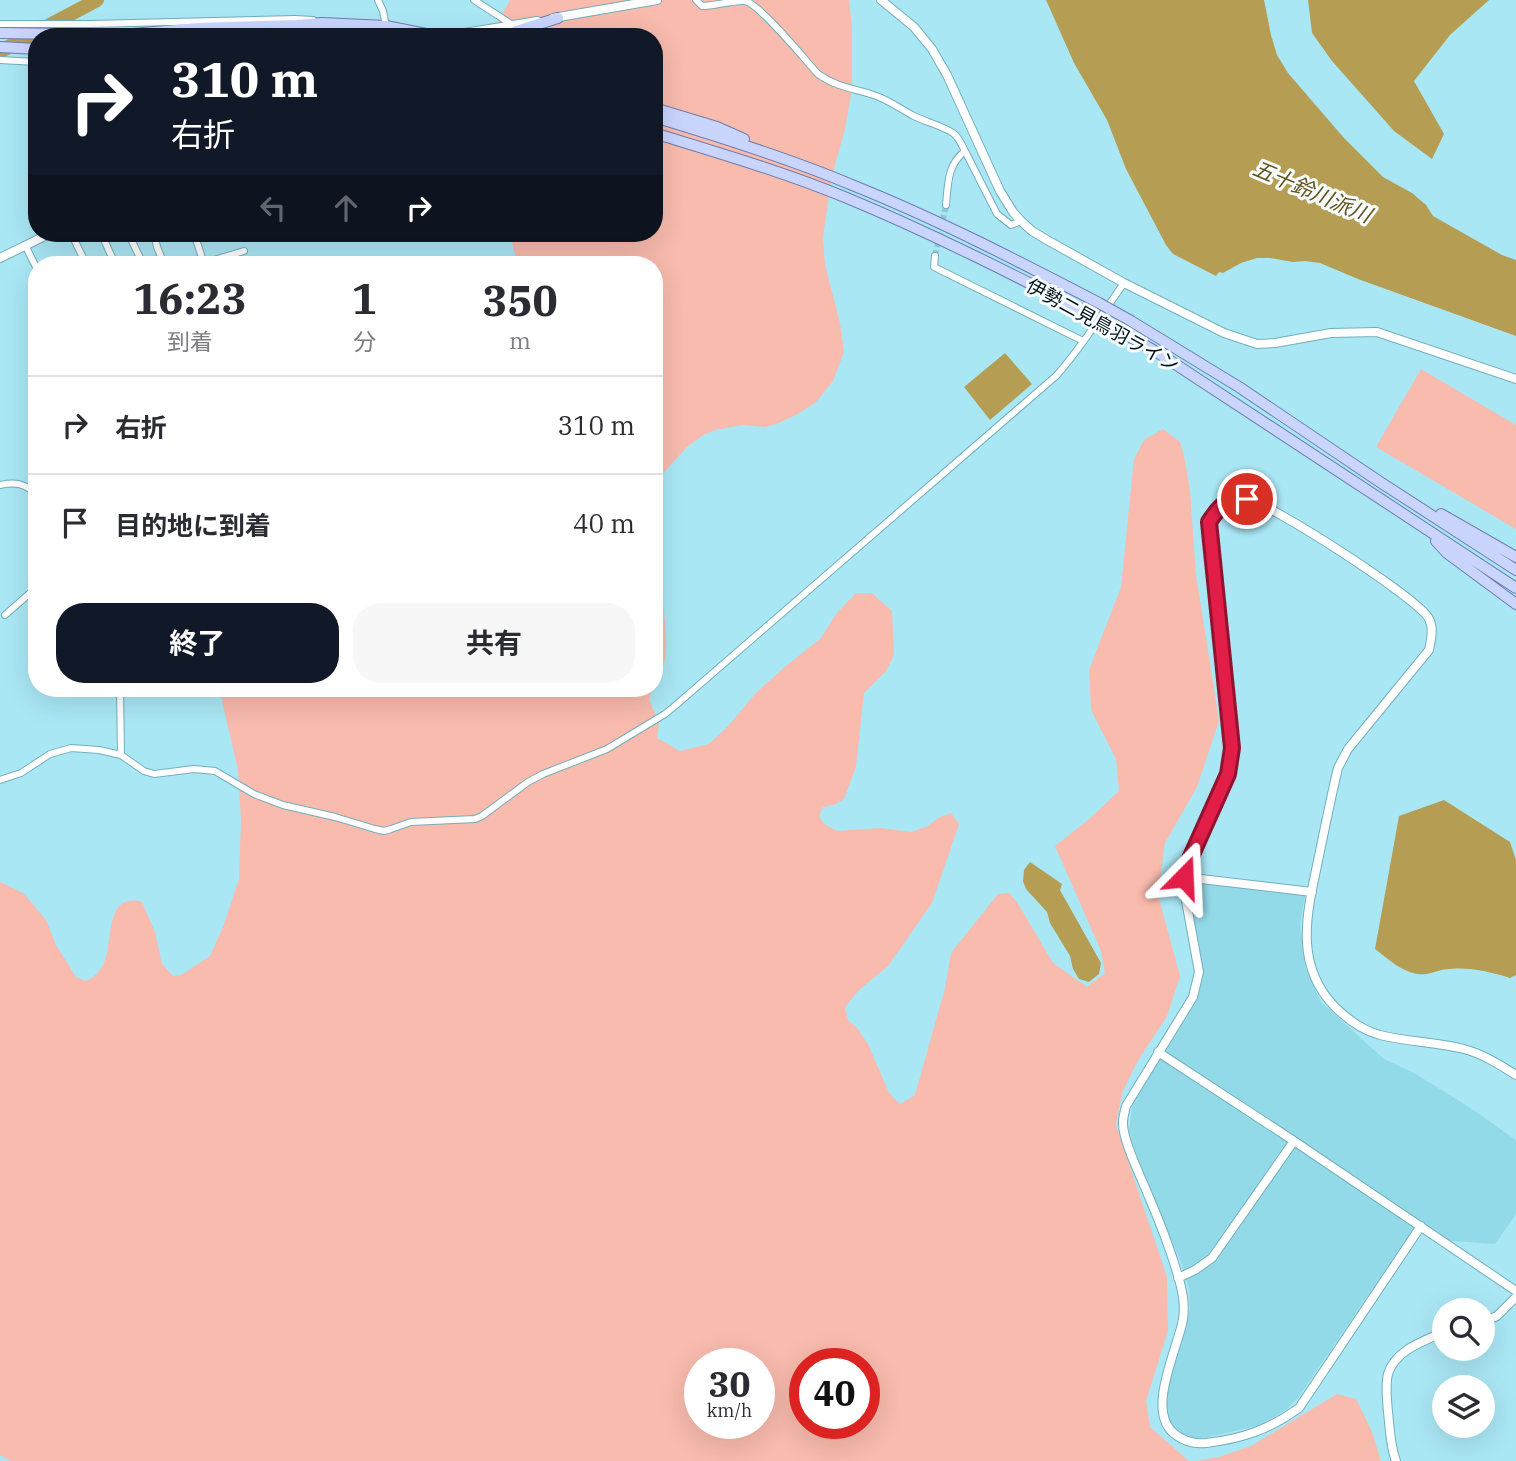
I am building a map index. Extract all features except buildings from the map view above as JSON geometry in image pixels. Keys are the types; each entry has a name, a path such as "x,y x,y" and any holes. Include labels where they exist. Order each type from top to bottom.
{"main road":[{"path":"526,28 558,18"},
{"path":"199,28 322,23 396,28"},
{"path":"1,28 28,30"},
{"path":"0,47 28,49"},
{"path":"663,111 717,127 795,163"},
{"name":"伊勢二見鳥羽ライン","path":"663,120 852,184 934,220 1099,303 1239,387 1516,569"},
{"name":"伊勢二見鳥羽ライン","path":"663,136 754,164 846,197 927,233 1088,313 1160,354 1516,588"},
{"path":"1380,482 1421,501 1516,557"},
{"path":"1421,525 1447,553 1516,604"}],"street":[{"path":"378,0 386,26"},
{"path":"474,0 512,24"},
{"path":"490,28 657,0"},
{"path":"696,0 702,6 744,1 751,4 827,81 877,97 952,132 958,138 997,214 1011,225 1021,221"},
{"path":"881,0 914,27 932,49 947,75 1000,191 1013,212 1032,231 1124,283 1224,333 1257,344 1331,333 1377,332 1516,379"},
{"path":"1,28 295,19 322,23"},
{"path":"0,60 28,62"},
{"path":"946,205 951,168 965,151"},
{"path":"0,258 32,242"},
{"path":"25,245 30,256"},
{"path":"229,256 244,251"},
{"path":"935,256 934,267 1083,341"},
{"path":"0,780 21,773 50,754 71,748 121,755 144,771 154,774 194,768 215,771 254,794 283,805 375,830 384,831 411,822 475,819 482,816 528,782 607,749 670,710 1056,376 1076,353 1124,283"},
{"path":"0,485 14,482 28,487"},
{"path":"1421,1226 1299,1408 1265,1430 1203,1444 1185,1442 1170,1431 1163,1413 1163,1394 1184,1318 1183,1297 1174,1259 1129,1150 1123,1124 1126,1106 1193,997 1199,972 1185,895 1185,870 1228,774 1232,748 1209,522 1219,508 1233,499 1247,499 1265,506 1324,541 1378,576 1424,611 1430,620 1432,638 1429,650 1348,749 1338,768 1307,915 1309,960 1321,989 1340,1012 1359,1026 1377,1034 1466,1049 1516,1075"},
{"path":"5,615 28,595"},
{"path":"120,697 121,755"},
{"path":"1184,877 1312,892"},
{"path":"1158,1052 1516,1291"},
{"path":"1178,1278 1212,1258 1294,1141"},
{"path":"1495,1317 1516,1297"},
{"path":"1396,1461 1391,1445 1388,1373 1404,1352 1432,1338"}],"shaded area":[{"path":"510,0 849,0 852,89 845,129 832,176 823,237 825,265 840,323 844,352 833,381 816,402 776,424 764,427 743,425 703,435 686,448 663,473 663,256 515,256 512,242 663,242 663,28 495,28"},
{"path":"1421,369 1516,425 1516,529 1376,447"},
{"path":"1163,429 1180,442 1185,460 1196,575 1219,721 1197,787 1165,843 1158,895 1180,976 1167,1016 1137,1062 1122,1093 1116,1125 1167,1277 1168,1331 1146,1401 1150,1427 1189,1461 11,1461 0,1455 0,882 23,893 46,920 56,945 76,977 86,981 101,968 106,957 117,909 122,903 131,901 142,902 155,932 162,964 173,976 181,975 210,956 239,879 241,821 238,770 221,697 650,697 659,723 657,738 680,751 709,744 756,693 821,638 836,614 856,593 872,593 892,611 894,654 887,670 864,693 856,767 844,799 823,807 819,816 824,824 837,831 881,828 911,832 951,813 959,824 932,903 888,966 859,990 845,1007 848,1020 868,1044 889,1093 900,1104 915,1095 945,988 951,953 998,894 1009,893 1017,902 1053,963 1087,987 1105,973 1101,951 1055,846 1119,791 1116,759 1091,710 1089,670 1121,587 1134,459 1144,440"},
{"path":"663,608 666,640 663,665"},
{"path":"1189,880 1305,896 1300,924 1305,967 1321,1002 1384,1059 1414,1073 1516,1140 1516,1214 1495,1244 1451,1241 1419,1221 1298,1398 1286,1410 1261,1425 1200,1439 1187,1438 1171,1429 1162,1405 1190,1310 1189,1289 1181,1262 1132,1148 1129,1132 1133,1099 1195,1003 1203,979 1202,960 1189,898"},
{"path":"1337,1394 1356,1399 1372,1432 1381,1461 1196,1461 1219,1457 1251,1446"}],"water":[{"name":"五十鈴川派川","path":"1046,0 1264,0 1277,55 1288,73 1344,138 1383,177 1412,193 1426,205 1433,216 1502,255 1516,260 1516,336 1320,263 1257,258 1223,273 1219,272 1216,276 1173,254 1126,169 1107,120 1074,63"},
{"path":"1308,0 1489,0 1450,35 1414,81 1444,134 1432,159 1394,131 1332,61 1312,33"},
{"path":"1005,353 1032,384 990,420 964,387"},
{"path":"1444,800 1510,842 1516,860 1516,975 1510,978 1465,969 1417,974 1400,967 1375,949 1399,816"},
{"path":"1030,862 1062,884 1060,890 1101,963 1099,974 1089,982 1079,979 1047,912 1026,889 1023,881 1024,870"}],"waterway":[{"path":"44,28 97,0"},
{"path":"1,51 28,37"}],"tunnel":[{"path":"935,256 946,205"}],"route":[{"path":"1184,877 1228,774 1232,748 1209,522 1219,508 1233,499 1247,499"}]}
